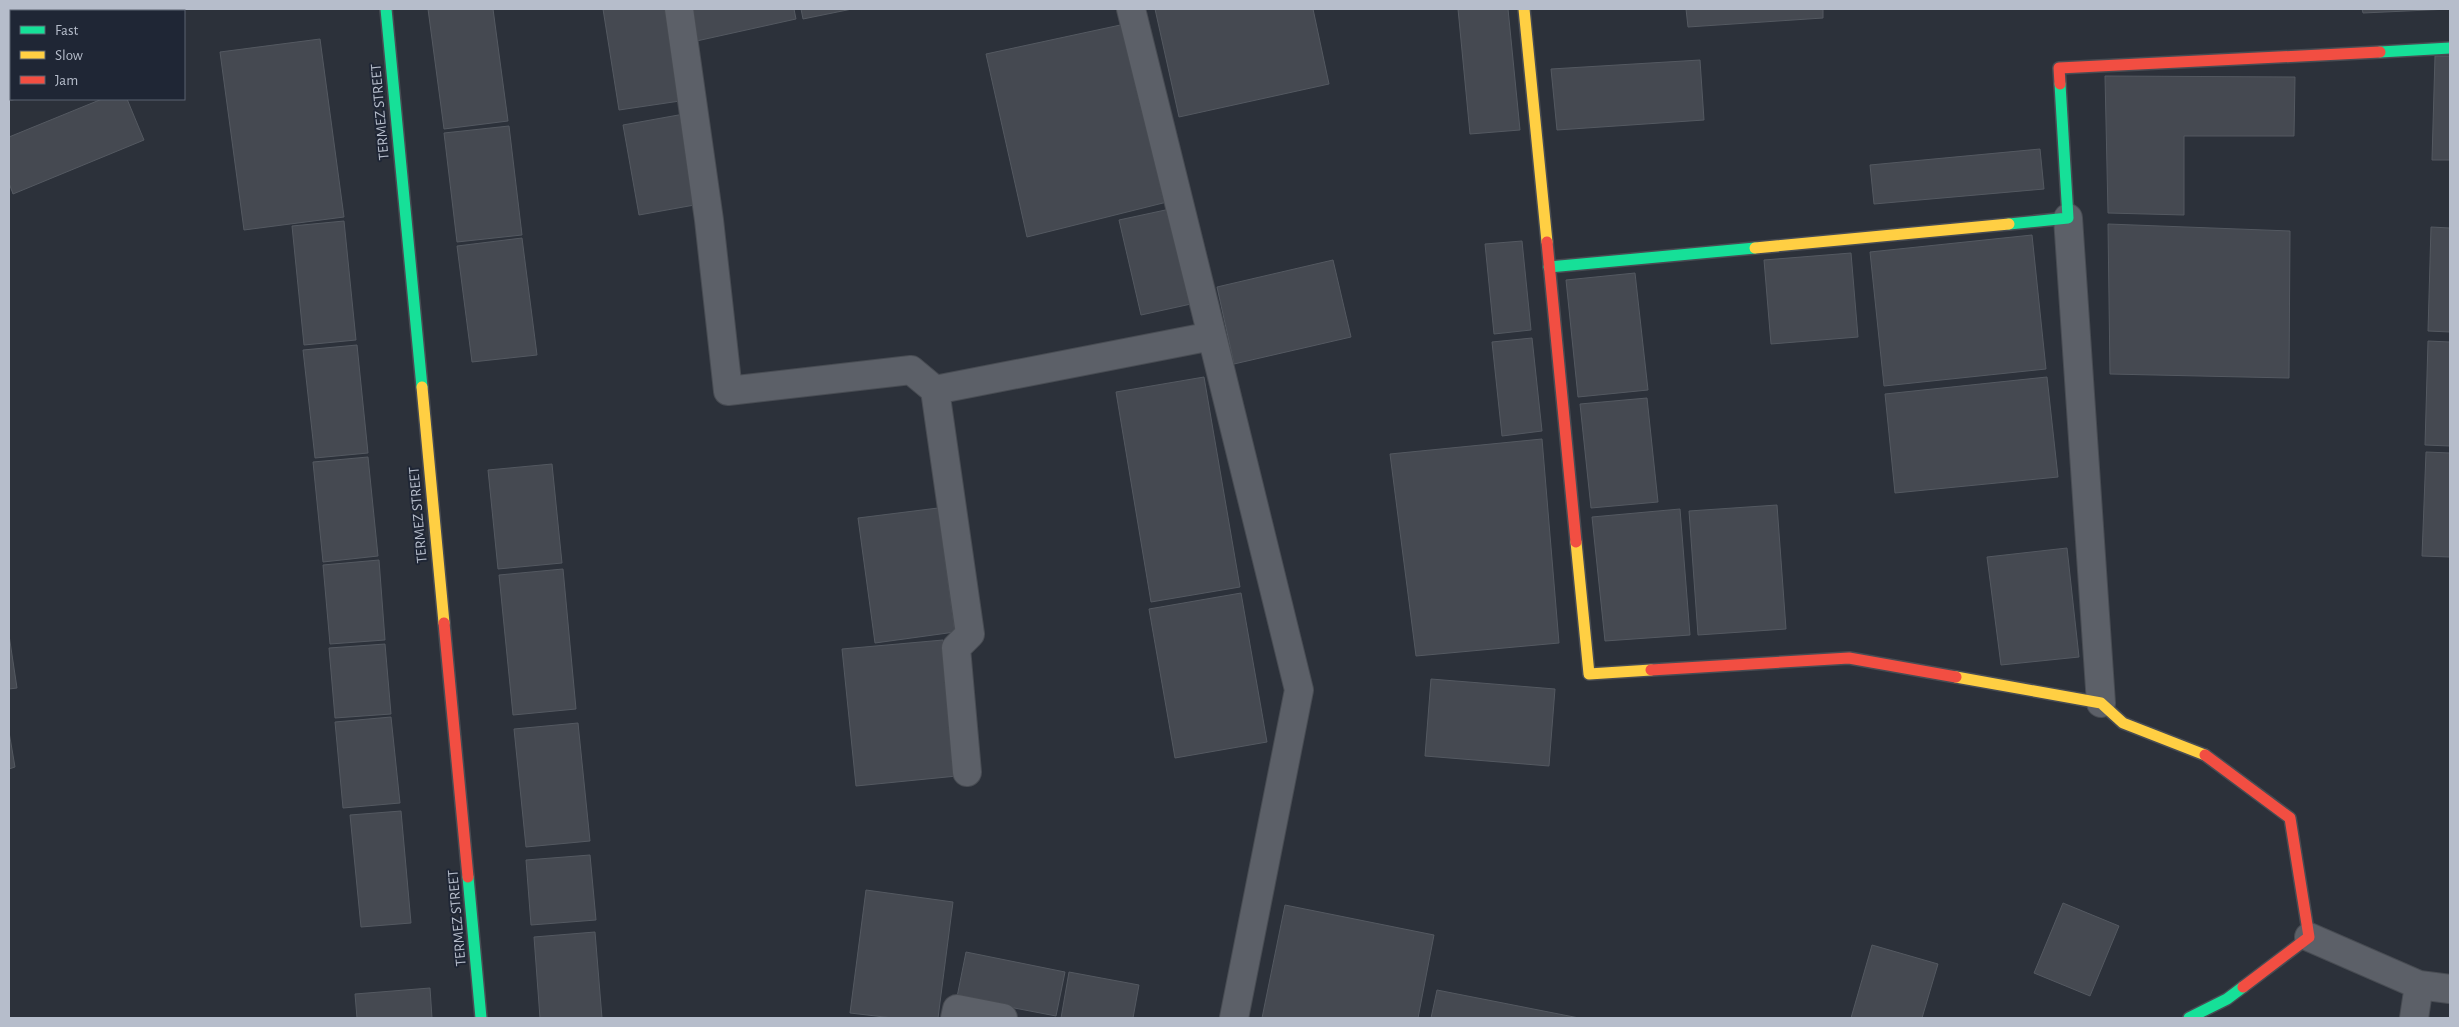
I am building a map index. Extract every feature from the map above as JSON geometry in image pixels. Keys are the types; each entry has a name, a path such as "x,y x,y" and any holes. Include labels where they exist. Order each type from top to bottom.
{"street":[{"name":"TERMEZ STREET","path":"386,9 481,1018"},
{"path":"679,9 708,220 728,391 911,370 935,390 970,634 956,648 967,772"},
{"path":"1131,9 1299,690 1234,1018"},
{"path":"1524,9 1589,674 1849,658 2101,703 2123,723 2208,756 2290,818 2309,937"},
{"path":"2101,703 2059,68 2450,48"},
{"path":"1549,267 2068,218"},
{"path":"935,390 1212,336"},
{"path":"2309,937 2419,985 2450,990"},
{"path":"2189,1018 2227,999 2309,937"},
{"path":"2414,1018 2419,985"},
{"path":"956,1018 957,1009 1003,1018"}],"building":[{"path":"9,9 50,9 10,10 9,35"},
{"path":"428,9 493,9 508,121 444,129"},
{"path":"603,9 665,9 680,101 619,110"},
{"path":"685,9 794,9 796,19 692,42"},
{"path":"801,9 852,9 803,19"},
{"path":"1155,9 1313,9 1329,84 1179,117"},
{"path":"1458,9 1508,9 1520,130 1470,134"},
{"path":"1686,9 1823,9 1823,18 1688,27"},
{"path":"2362,9 2450,9 2363,13"},
{"path":"1125,24 1167,202 1027,237 986,54"},
{"path":"320,39 344,217 244,230 220,52"},
{"path":"2435,56 2450,56 2450,160 2432,160"},
{"path":"1700,60 1704,120 1557,130 1551,69"},
{"path":"2105,76 2295,77 2294,136 2184,136 2184,215 2108,213"},
{"path":"100,100 127,100 144,140 13,194 9,183 9,137"},
{"path":"684,114 700,204 639,215 623,125"},
{"path":"509,126 522,235 457,242 444,133"},
{"path":"2040,149 2044,189 1874,204 1870,165"},
{"path":"1170,209 1191,304 1141,315 1119,220"},
{"path":"344,221 356,340 304,345 292,226"},
{"path":"2108,224 2290,231 2289,378 2110,374"},
{"path":"2431,227 2450,228 2450,332 2428,331"},
{"path":"2032,235 2046,369 1884,386 1870,252"},
{"path":"522,238 537,355 472,362 457,246"},
{"path":"1522,241 1531,330 1494,334 1485,244"},
{"path":"1851,253 1858,337 1771,344 1764,260"},
{"path":"1333,260 1351,337 1234,364 1217,287"},
{"path":"1635,273 1648,390 1578,397 1566,280"},
{"path":"1532,338 1542,431 1502,436 1492,342"},
{"path":"2428,341 2450,342 2450,446 2425,445"},
{"path":"357,345 368,453 315,458 303,350"},
{"path":"1204,377 1240,587 1151,602 1116,392"},
{"path":"2047,377 2058,477 1895,493 1885,394"},
{"path":"1647,398 1658,502 1591,508 1580,404"},
{"path":"1542,439 1559,643 1416,656 1390,454"},
{"path":"2426,452 2450,453 2450,557 2422,556"},
{"path":"368,457 378,556 323,562 313,462"},
{"path":"552,464 562,563 498,569 488,470"},
{"path":"1777,505 1786,629 1698,635 1689,511"},
{"path":"938,508 955,632 875,643 858,518"},
{"path":"1680,509 1690,635 1605,641 1592,517"},
{"path":"2067,548 2079,657 2001,665 1987,557"},
{"path":"379,560 385,640 330,644 323,565"},
{"path":"563,569 576,709 513,715 499,575"},
{"path":"1241,593 1267,742 1175,758 1149,609"},
{"path":"9,635 17,688 9,689"},
{"path":"943,640 957,776 856,786 842,649"},
{"path":"385,644 391,714 335,718 329,648"},
{"path":"1431,679 1555,689 1549,766 1425,756"},
{"path":"391,717 400,803 343,808 335,722"},
{"path":"578,723 590,841 526,847 514,729"},
{"path":"9,732 15,767 9,769"},
{"path":"401,811 411,923 361,927 350,815"},
{"path":"590,855 596,920 531,925 526,860"},
{"path":"866,890 953,902 938,1018 893,1018 850,1013"},
{"path":"2063,903 2119,926 2090,996 2034,973"},
{"path":"1285,905 1434,935 1418,1018 1262,1018"},
{"path":"595,932 602,1018 540,1018 534,937"},
{"path":"1872,945 1938,964 1922,1018 1851,1018"},
{"path":"966,952 1065,972 1056,1016 957,997"},
{"path":"1069,972 1139,985 1133,1018 1061,1018"},
{"path":"430,988 432,1018 357,1018 355,994"},
{"path":"1437,990 1579,1018 1431,1018"}],"traffic: fast":[{"path":"386,9 422,387"},
{"path":"2380,52 2450,48"},
{"path":"2009,224 2068,218 2060,84"},
{"path":"1549,267 1755,248"},
{"path":"468,877 481,1018"},
{"path":"2189,1018 2227,999 2243,987"}],"traffic: slow":[{"path":"1524,9 1547,242"},
{"path":"1755,248 2009,224"},
{"path":"422,387 444,623"},
{"path":"1576,542 1589,674 1651,670"},
{"path":"1956,677 2101,703 2123,723 2205,755"}],"traffic: jam":[{"path":"2060,84 2059,68 2380,52"},
{"path":"1547,242 1576,542"},
{"path":"444,623 468,877"},
{"path":"1651,670 1849,658 1956,677"},
{"path":"2205,755 2290,818 2309,937 2243,987"}]}
